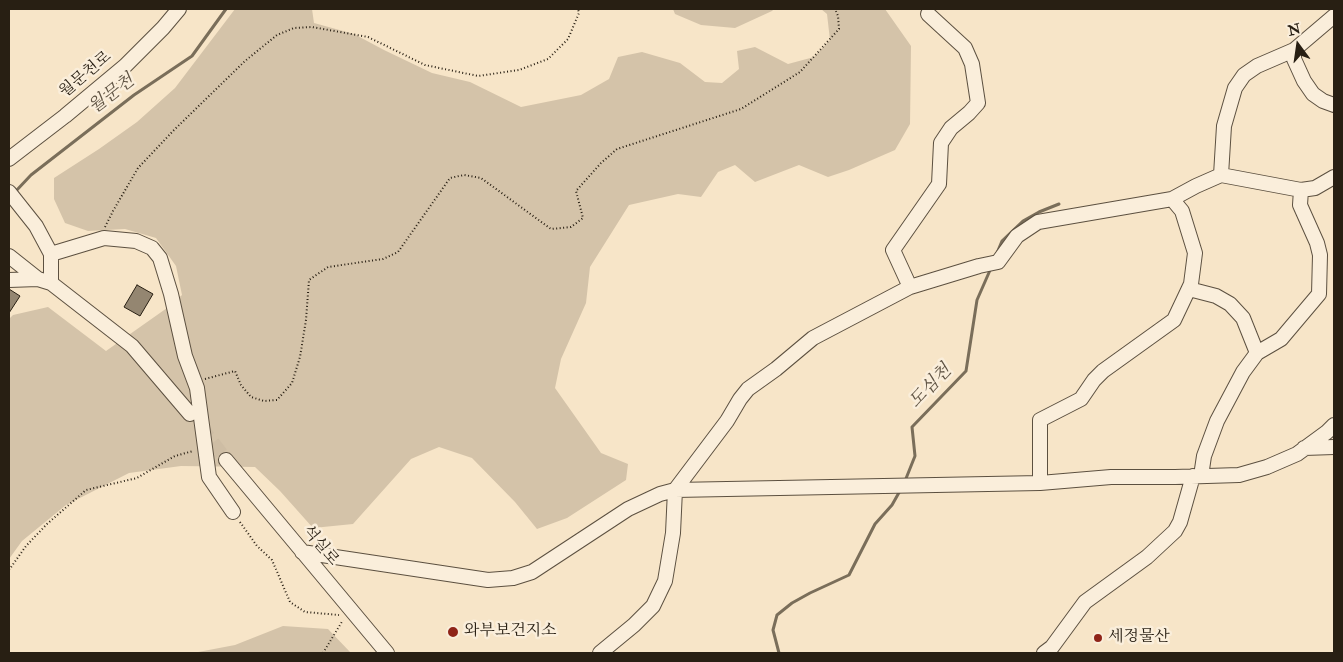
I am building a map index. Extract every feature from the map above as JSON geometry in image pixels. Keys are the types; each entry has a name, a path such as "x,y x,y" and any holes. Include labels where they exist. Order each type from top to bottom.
{"street":[{"name":"월문천로","path":"9,159 125,66 179,9"},
{"path":"910,287 893,250 939,184 941,144 951,128 969,114 978,103 972,64 964,48 928,14"},
{"path":"1221,175 1224,126 1235,88 1244,75 1257,66 1294,50 1334,16"},
{"path":"1294,50 1294,59 1300,74 1313,94 1323,101 1334,105"},
{"path":"600,653 634,625 653,606 665,581 672,533 675,490 727,422 748,389 813,338 910,287 998,262 1017,236 1038,222 1172,199 1221,175 1301,190 1315,188 1334,176"},
{"path":"1044,653 1052,647 1085,602 1147,557 1175,532 1217,421 1243,372 1257,353 1281,339 1319,294 1320,255 1317,243 1300,205 1301,190"},
{"path":"9,192 36,226 51,254 44,281"},
{"path":"1040,483 1040,420 1082,399 1094,380 1103,371 1174,320 1189,288 1195,253 1182,211 1172,199"},
{"path":"51,254 100,239 117,238 136,241 152,248 160,258 201,412 209,477 233,512"},
{"path":"9,256 132,346 190,414"},
{"path":"9,280 44,281"},
{"path":"1189,288 1216,296 1230,304 1242,318 1257,353"},
{"path":"302,552 488,580 513,578 532,572 628,509 660,494 675,490 1040,483 1112,477 1239,475 1267,467 1297,454 1334,425"},
{"path":"1304,448 1334,447"},
{"name":"석실로","path":"226,460 387,653"}],"path":[{"path":"100,239 112,211 138,168 231,75 277,35 294,28 312,26 368,37 425,65 478,76 520,70 548,59 568,39 579,13 578,9"},
{"path":"194,381 235,371 241,385 251,397 264,401 278,400 292,383 300,357 309,280 328,267 383,259 398,252 450,178 464,175 481,178 551,230 571,227 582,218 576,191 601,163 617,149 742,110 800,72 839,30 838,16 834,9"},
{"path":"9,570 26,546 86,490 137,478 175,456 206,449"},
{"path":"233,512 257,546 272,560 290,602 305,612 339,616 350,610"},
{"path":"323,653 350,610"}],"shaded area":[{"path":"235,9 312,9 314,23 354,34 432,73 470,82 521,107 581,95 609,79 618,57 642,52 680,63 705,82 722,83 739,69 737,51 755,47 788,64 814,57 830,40 827,14 821,9 885,9 911,46 910,124 895,150 828,177 799,165 755,182 735,165 718,172 701,197 678,194 629,205 590,267 586,303 561,359 555,388 601,453 628,464 626,480 567,518 537,529 515,502 472,458 439,447 411,459 353,524 313,528 280,491 255,467 181,466 129,473 66,505 22,541 9,559 9,319 13,315 48,307 106,351 167,308 182,295 176,266 156,238 125,229 88,231 65,223 54,199 54,178 137,122 175,88"},
{"path":"673,9 774,9 735,28 701,25 675,14"},
{"path":"283,626 328,629 351,653 193,653 235,645"}],"building":[{"path":"137,285 153,294 140,316 124,307"},
{"path":"9,289 20,296 9,313"}],"waterway":[{"name":"월문천","path":"15,192 31,175 134,95 192,56 226,9"},
{"name":"도심천","path":"997,253 1002,241 1023,221 1059,204"},
{"name":"도심천","path":"905,481 915,456 912,427 966,371 977,300 991,268"},
{"name":"도심천","path":"779,653 773,630 777,615 792,603 849,575 875,524 892,505 901,489"}],"tunnel":[{"path":"200,426 226,460"}],"place":[{"name":"와부보건지소","path":"453,632"},
{"name":"세정물산","path":"1098,638"}]}
